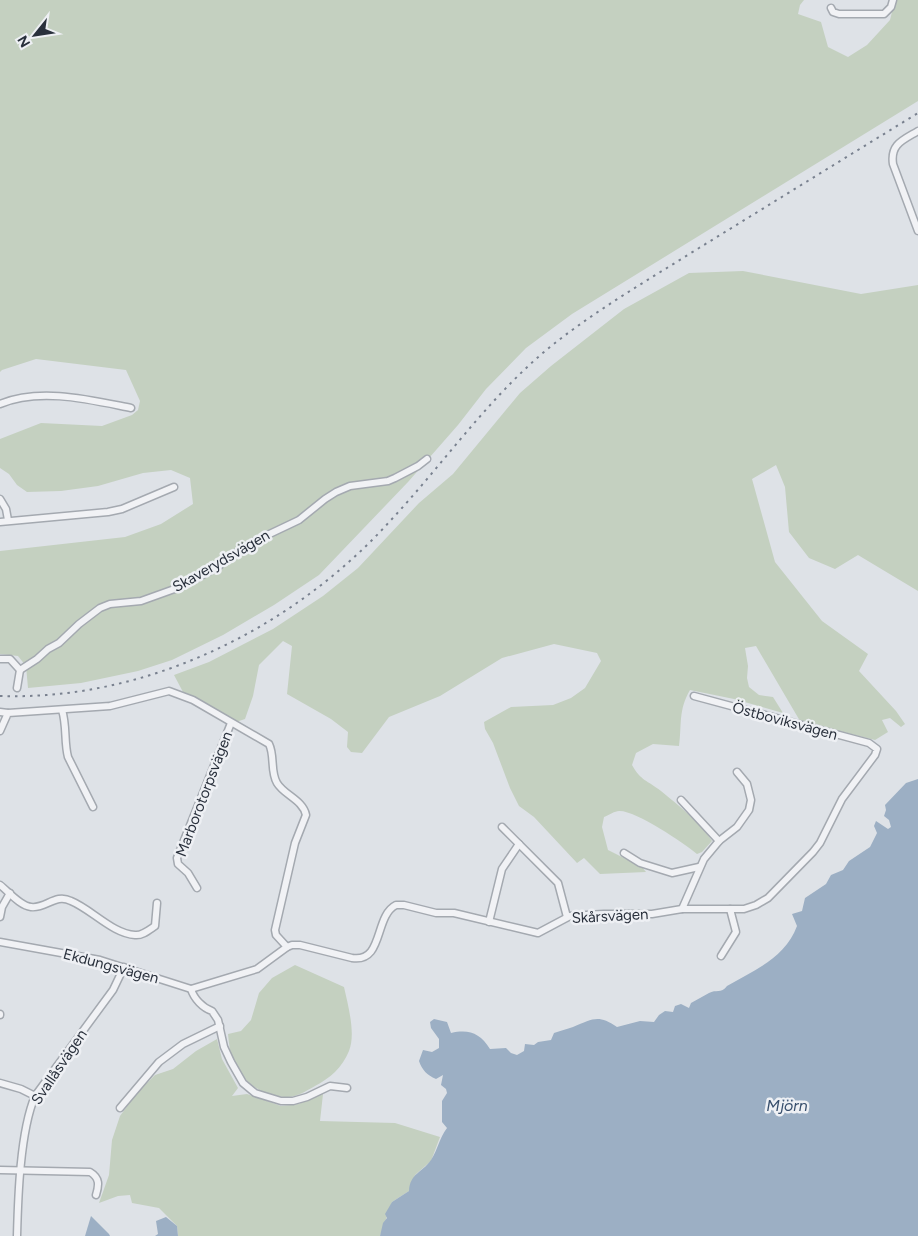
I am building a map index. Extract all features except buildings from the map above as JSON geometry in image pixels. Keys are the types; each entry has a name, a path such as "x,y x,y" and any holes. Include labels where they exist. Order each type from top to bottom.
{"street":[{"path":"831,8 833,12 839,14 884,14 891,7 893,0"},
{"path":"918,131 898,144 893,150 892,156 893,164 918,231"},
{"path":"0,404 28,396 46,396 101,402 131,408"},
{"name":"Skaverydsvägen","path":"20,670 59,643 89,615 100,608 110,604 141,601 180,587 219,566 226,559 259,538 299,520 336,492 350,486 395,478 427,459"},
{"path":"0,522 108,512 122,509 174,487"},
{"path":"0,499 6,509 8,520"},
{"path":"0,659 10,658 20,670 18,688"},
{"path":"0,712 110,706 169,691 193,700 269,744 273,754 274,776 277,784 305,811 305,819 295,843 275,930 276,935 287,947 257,969 221,979 200,988 191,989 198,1001 209,1011 212,1011 220,1026 227,1056 243,1082 255,1093 281,1101 293,1101 330,1086 347,1088"},
{"name":"Östboviksvägen","path":"694,696 800,724 876,747"},
{"path":"62,710 65,721 68,757 93,807"},
{"path":"0,731 8,713"},
{"name":"Marborotorpsvägen","path":"197,888 188,872 178,864 177,858 231,723"},
{"name":"Skårsvägen","path":"287,947 300,945 352,958 366,957 372,949 388,912 392,907 399,904 538,933 567,917 604,914 652,914 682,909 750,908 763,902 776,891 813,852 820,843 842,799 875,755 876,747"},
{"path":"682,909 699,867 712,848 737,828 749,810 751,800 747,784 738,772"},
{"path":"681,800 719,841"},
{"path":"502,827 558,883 567,917"},
{"path":"489,922 502,869 519,844"},
{"path":"624,853 640,863 672,873 699,867"},
{"path":"0,885 31,907 55,899 71,900 119,930 135,936 145,933 155,926 157,903"},
{"path":"0,917 2,907 10,893"},
{"path":"721,956 736,932 730,909"},
{"name":"Ekdungsvägen","path":"0,942 100,960 191,989"},
{"name":"Svallåsvägen","path":"17,1236 24,1141 31,1105 35,1096 113,990 124,968"},
{"path":"120,1108 159,1062 183,1044 220,1026"},
{"path":"0,1083 21,1089 35,1096"},
{"path":"0,1170 90,1172 96,1176 98,1182 96,1194"}],"green space":[{"path":"0,0 804,0 800,5 798,14 821,22 828,47 848,57 867,45 890,20 895,0 918,0 918,101 572,314 526,348 486,389 458,425 408,482 319,575 274,605 223,635 172,660 138,671 81,683 28,688 26,666 18,656 0,654 0,551 125,537 161,524 193,504 190,478 171,470 143,473 98,486 61,491 27,492 0,468 0,439 41,423 102,426 132,415 138,410 140,401 126,370 36,359 0,372"},
{"path":"743,271 861,294 918,285 918,591 858,555 835,569 809,558 789,532 785,487 776,465 752,479 775,562 822,621 868,654 859,671 896,711 905,724 901,727 890,718 882,720 888,732 875,740 800,721 756,646 745,648 749,687 759,695 773,697 783,713 734,699 690,690 682,711 679,746 653,744 636,753 632,765 641,777 661,791 702,827 712,841 702,852 697,854 682,842 647,821 619,811 604,817 602,827 608,850 642,867 646,872 600,874 584,858 577,863 534,817 519,806 493,743 485,729 484,722 511,707 553,705 571,698 585,688 601,661 597,653 554,644 502,658 440,696 389,717 362,753 351,752 347,747 348,732 331,719 287,694 292,646 283,641 259,665 253,696 245,719 236,722 183,692 174,675 209,662 273,629 323,596 358,568 419,503 453,474 520,393 551,366 624,309 689,273"},
{"path":"295,965 344,987 351,1019 352,1036 349,1051 343,1063 326,1080 298,1095 279,1097 256,1088 239,1071 232,1057 228,1034 241,1031 251,1020 259,993 272,978"},
{"path":"217,1039 222,1059 238,1088 232,1096 247,1094 281,1106 299,1104 314,1096 323,1094 320,1121 395,1123 440,1137 431,1161 415,1175 409,1191 392,1202 380,1236 178,1236 177,1226 159,1208 132,1203 130,1195 118,1196 99,1203 109,1175 112,1140 120,1116 136,1094 155,1075 173,1069 196,1051"}],"water":[{"name":"Mjörn","path":"918,779 918,1236 380,1236 383,1223 387,1218 385,1214 392,1202 409,1191 412,1180 431,1160 447,1128 442,1122 442,1101 447,1093 446,1089 441,1085 443,1075 436,1079 427,1074 419,1061 423,1050 432,1052 439,1048 439,1039 431,1028 430,1022 434,1019 447,1022 451,1033 469,1032 482,1039 490,1049 506,1048 511,1053 517,1055 524,1051 525,1044 534,1045 538,1042 551,1040 554,1033 591,1020 605,1020 617,1027 640,1021 654,1022 665,1011 673,1012 675,1006 681,1004 689,1008 691,1003 712,992 723,990 768,962 785,947 797,926 792,914 802,911 805,898 826,884 831,875 843,870 849,861 870,847 877,833 874,826 876,821 888,829 891,827 889,820 884,816 885,805 906,783"},
{"path":"91,1216 109,1234 110,1236 85,1236"},
{"path":"166,1217 177,1226 178,1236 155,1236 158,1234 156,1221"}],"railway":[{"path":"0,696 55,694 109,686 163,671 214,650 263,624 310,594 352,559 411,498 507,387 550,347 586,320 623,296 918,113"}]}
